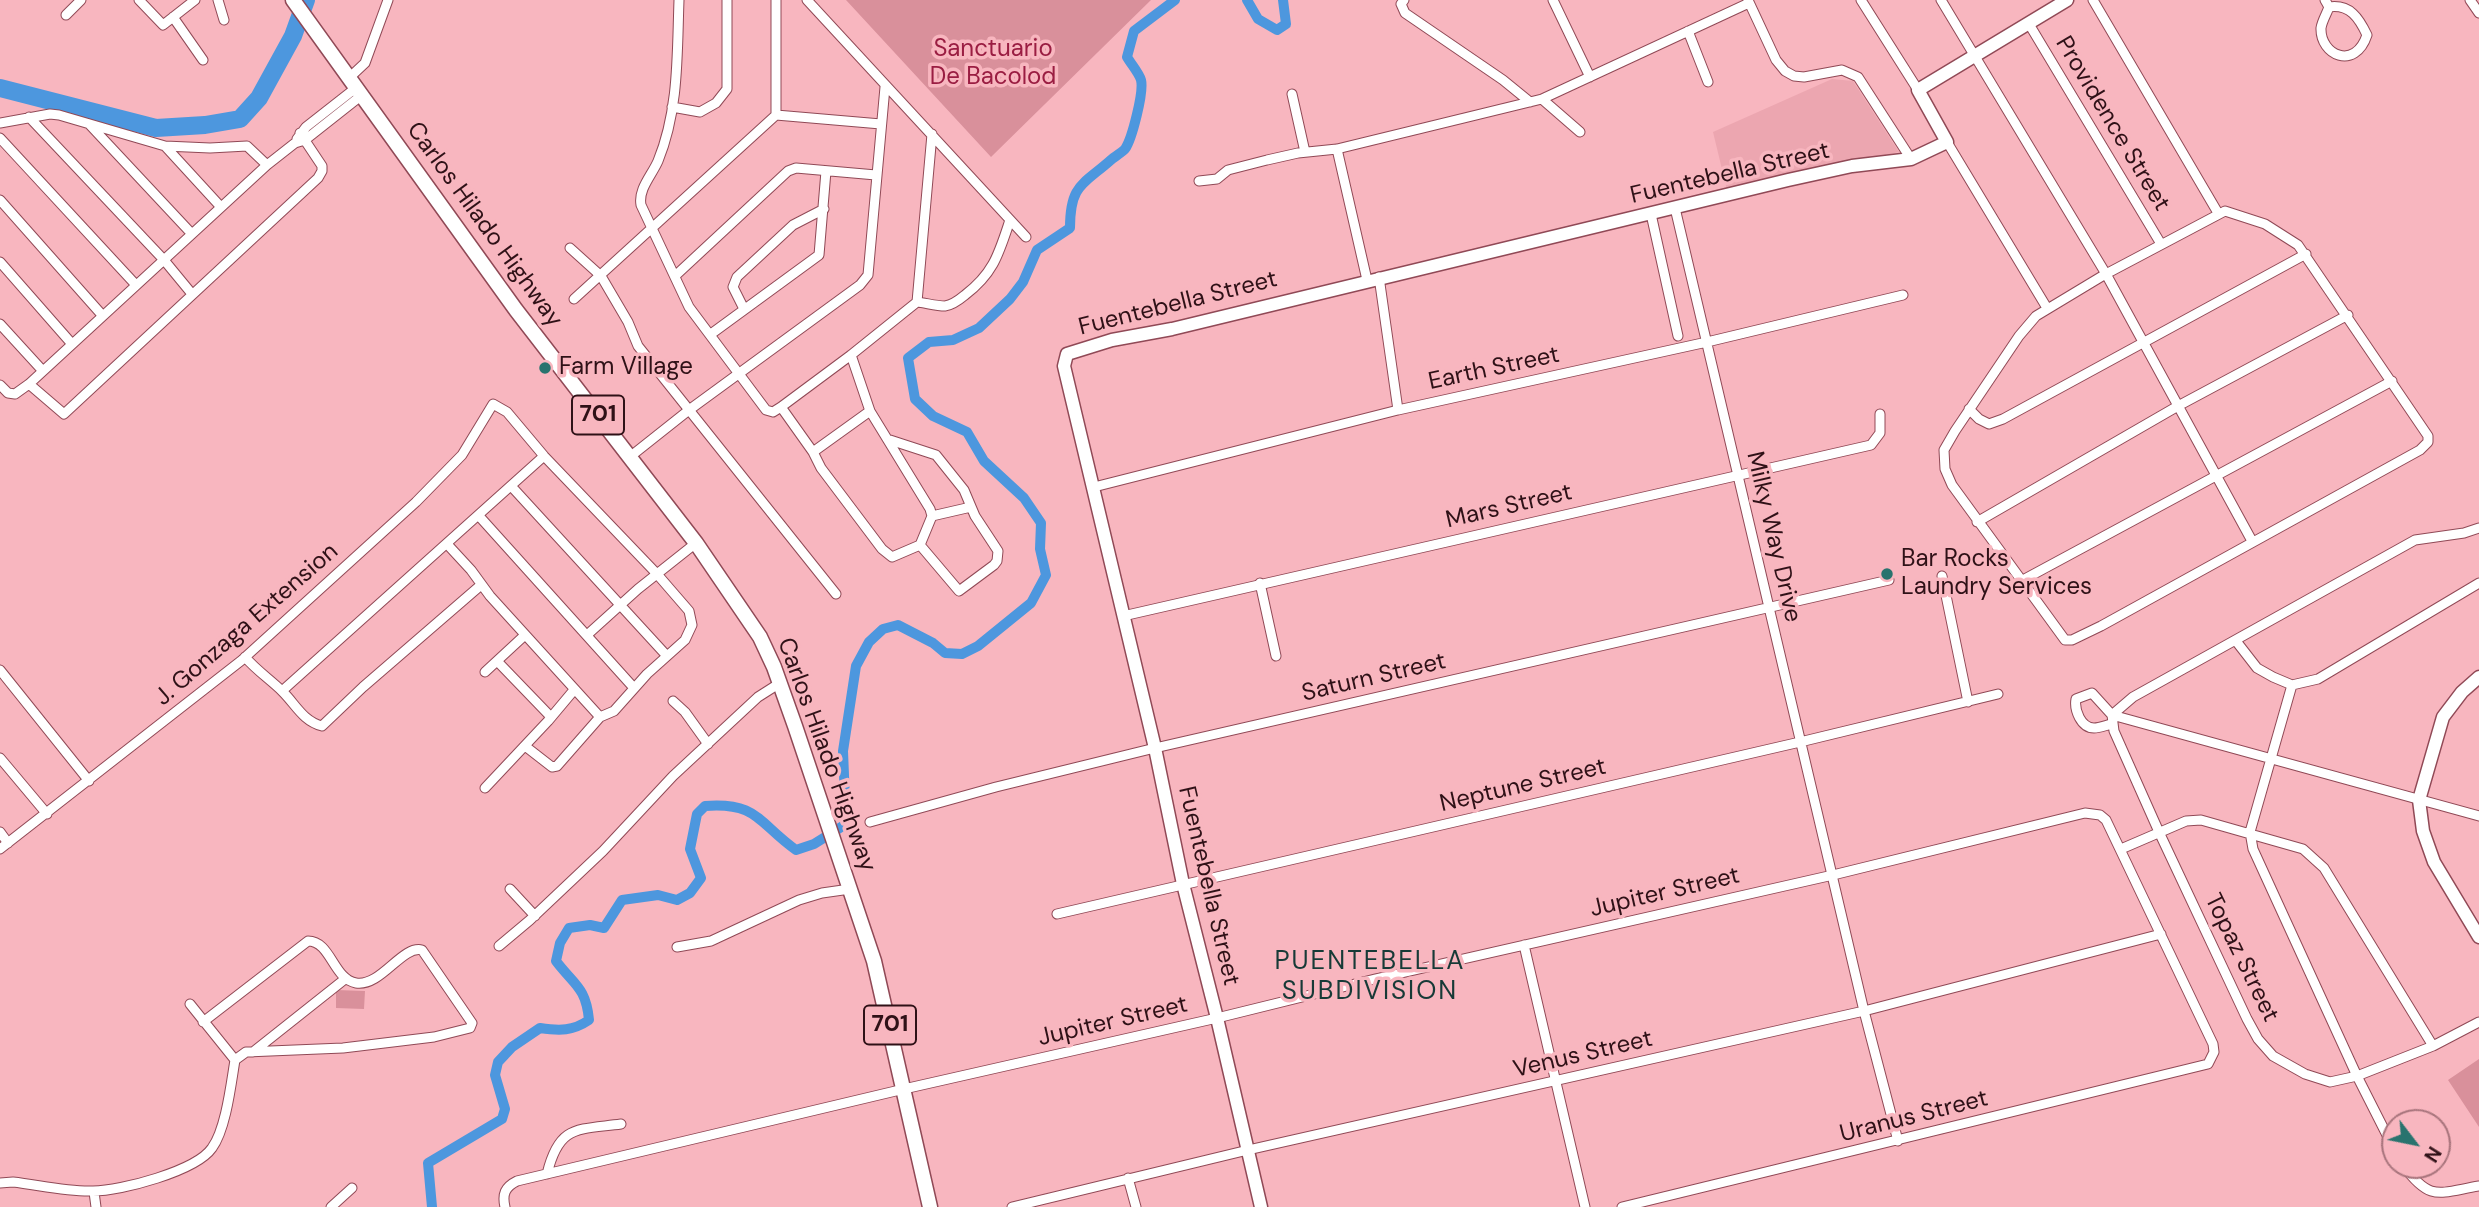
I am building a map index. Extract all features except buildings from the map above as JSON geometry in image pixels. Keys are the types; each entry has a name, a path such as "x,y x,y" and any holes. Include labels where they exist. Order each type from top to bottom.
{"main road":[{"name":"Carlos Hilado Highway","path":"293,0 536,337 631,456 753,625 780,684 874,961 930,1207"}],"street":[{"path":"66,15 80,0"},
{"path":"139,0 163,25 195,0"},
{"path":"218,0 224,20"},
{"path":"0,385 8,393 15,394 29,384 220,206 300,139 356,87 388,0"},
{"path":"679,0 677,71 672,107 658,160 640,195 641,205 689,307 766,410 773,412 781,407 917,302 932,134"},
{"path":"672,107 700,112 716,103 727,89 727,0"},
{"path":"776,0 776,115"},
{"path":"807,0 1026,237"},
{"path":"1404,0 1401,9 1405,13 1503,80 1530,102"},
{"path":"1553,0 1590,77"},
{"path":"1861,0 1918,90 2047,308"},
{"path":"1941,0 2106,274 2252,541"},
{"path":"1918,90 2067,0"},
{"path":"2093,0 2218,213"},
{"path":"2470,0 2479,13"},
{"path":"1199,181 1221,178 1232,169 1305,152 1337,149 1542,99 1748,1 1776,60 1785,71 1804,77 1842,70 1857,76 1911,159"},
{"path":"2327,3 2345,8 2358,19 2367,35 2356,53 2348,57 2332,51 2326,42 2321,28 2327,3"},
{"path":"173,17 203,60"},
{"name":"Providence Street","path":"2029,24 2161,244"},
{"path":"1688,31 1708,82"},
{"path":"631,456 688,410 864,280 869,269 885,87"},
{"path":"1292,94 1305,152"},
{"path":"1542,99 1580,132"},
{"path":"0,123 59,115 165,146 247,146 267,165"},
{"path":"574,299 776,115 881,124"},
{"path":"29,117 164,260 192,295"},
{"path":"89,124 191,233"},
{"path":"0,138 136,285"},
{"path":"29,384 64,414 318,178 322,166 300,139"},
{"name":"Fuentebella Street","path":"1261,1207 1183,884 1155,748 1094,487 1063,366 1067,354 1112,340 1852,166 1911,159 1947,142"},
{"path":"165,146 220,206"},
{"path":"1337,149 1373,279 1398,410"},
{"path":"675,276 788,171 796,168 876,174"},
{"path":"711,334 816,259 821,252 827,171"},
{"path":"0,200 102,315"},
{"path":"744,309 733,288 737,277 793,225 824,208"},
{"name":"Milky Way Drive","path":"1675,208 1864,1011 1898,1140"},
{"path":"2225,211 2265,224 2288,237 2306,254 2392,381 2428,436 2426,447 2071,640 2061,637 1952,485 1944,460 1944,450 2026,326 2047,308 2161,244 2225,211"},
{"path":"1651,214 1678,336"},
{"path":"917,302 945,306 975,287 989,274 998,257 1010,220"},
{"path":"570,248 601,276 628,321 638,346 836,594"},
{"path":"1969,409 1989,424 2003,419 2306,254"},
{"path":"0,262 72,344"},
{"name":"Earth Street","path":"1094,487 1398,410 1707,342 1903,295"},
{"path":"1978,522 2178,406 2348,316"},
{"path":"0,324 42,370"},
{"path":"781,407 821,468 888,555 897,556 920,545 932,516 926,502 895,455 890,440 870,411 851,355"},
{"path":"2021,581 2392,381"},
{"name":"J. Gonzaga Extension","path":"4,846 245,657 453,465 493,404 507,412 544,456"},
{"path":"813,452 870,411"},
{"name":"Mars Street","path":"1123,616 1871,445 1880,433 1880,414"},
{"path":"890,440 933,452 964,490 982,528 996,547 998,556 994,565 963,590 957,590 920,545"},
{"path":"282,691 544,456 689,611 692,625 685,640 614,711 600,717 554,767 525,746"},
{"path":"512,487 667,656"},
{"path":"932,516 971,507"},
{"path":"479,516 635,688"},
{"path":"2479,528 2415,541 2133,697 2112,720 2270,759 2479,816"},
{"path":"587,635 696,543"},
{"path":"447,544 573,690 600,717"},
{"path":"1942,576 1968,702"},
{"name":"Saturn Street","path":"870,822 996,787 1155,748 1889,580"},
{"path":"1260,583 1276,656"},
{"path":"2236,641 2257,668 2292,685 2318,678 2479,583"},
{"path":"245,657 282,691 305,718 321,726 481,585"},
{"path":"485,672 525,635"},
{"path":"497,661 551,717"},
{"path":"0,670 89,781"},
{"path":"2479,677 2462,692 2443,717 2418,800 2423,831 2434,862 2479,937"},
{"path":"499,946 535,916 603,851 673,776 758,697 780,684"},
{"path":"2292,685 2250,832 2260,867 2381,1123"},
{"path":"485,788 573,690"},
{"name":"Neptune Street","path":"1057,914 1998,694"},
{"path":"673,701 685,712 708,744"},
{"name":"Topaz Street","path":"2112,720 2159,832 2258,1039 2273,1056 2305,1074 2330,1082 2357,1076 2433,1045 2479,1021"},
{"path":"0,758 47,814"},
{"name":"Jupiter Street","path":"505,1207 505,1190 517,1181 1833,875 2085,813 2100,815 2111,827 2121,849"},
{"path":"2161,934 2121,849 2186,821 2201,820 2303,849 2324,868 2433,1045"},
{"path":"0,832 4,846"},
{"path":"510,889 535,916"},
{"path":"677,947 711,941 799,900 850,889"},
{"name":"Venus Street","path":"1012,1207 1248,1150 1864,1011 2161,934"},
{"name":"Uranus Street","path":"1622,1207 2208,1064 2212,1059 2213,1044 2161,934"},
{"path":"0,1183 13,1182 94,1192 144,1182 201,1160 213,1147 228,1106 235,1060 241,1054 343,1048 434,1037 470,1028 472,1023 422,950 418,949 374,979 359,983 345,979 319,944 308,941 203,1022"},
{"path":"1524,945 1585,1207"},
{"path":"253,1052 345,979"},
{"path":"190,1004 235,1060"},
{"path":"547,1174 552,1153 559,1141 570,1133 621,1125"},
{"path":"1128,1178 1136,1207"},
{"path":"2413,1179 2416,1184 2433,1193 2479,1186"},
{"path":"331,1207 352,1188"},
{"path":"94,1192 96,1207"}],"shaded area":[{"path":"1832,79 1853,81 1899,152 1727,190 1713,132"}],"green space":[{"name":"Sanctuario De Bacolod","path":"846,0 1151,0 991,157"},
{"path":"336,990 365,991 364,1009 336,1008"},
{"path":"2479,1059 2479,1127 2448,1080"}],"waterway":[{"path":"0,88 156,128 205,125 240,119 259,98 293,36 306,0"},
{"path":"432,1207 428,1163 502,1119 505,1109 495,1075 498,1062 512,1047 540,1028 566,1029 589,1020 582,993 556,961 560,943 569,928 590,925 604,928 622,900 658,895 677,900 690,893 701,878 690,849 697,814 705,806 736,807 747,811 796,850 814,844 846,824 843,751 856,666 869,642 883,629 898,625 933,643 945,653 962,654 978,646 1031,603 1046,575 1040,549 1041,523 1024,498 984,461 967,432 933,416 915,399 908,358 929,342 953,340 979,328 1010,299 1023,282 1037,250 1070,228 1072,202 1080,187 1125,149 1131,136 1141,86 1140,77 1127,57 1134,31 1175,0"},
{"path":"1247,0 1258,19 1277,30 1286,24 1283,0"}],"place":[{"name":"Farm Village","path":"545,368"},
{"name":"Bar Rocks Laundry Services","path":"1887,574"}],"district":[{"name":"PUENTEBELLA SUBDIVISION","path":"1370,976"}]}
